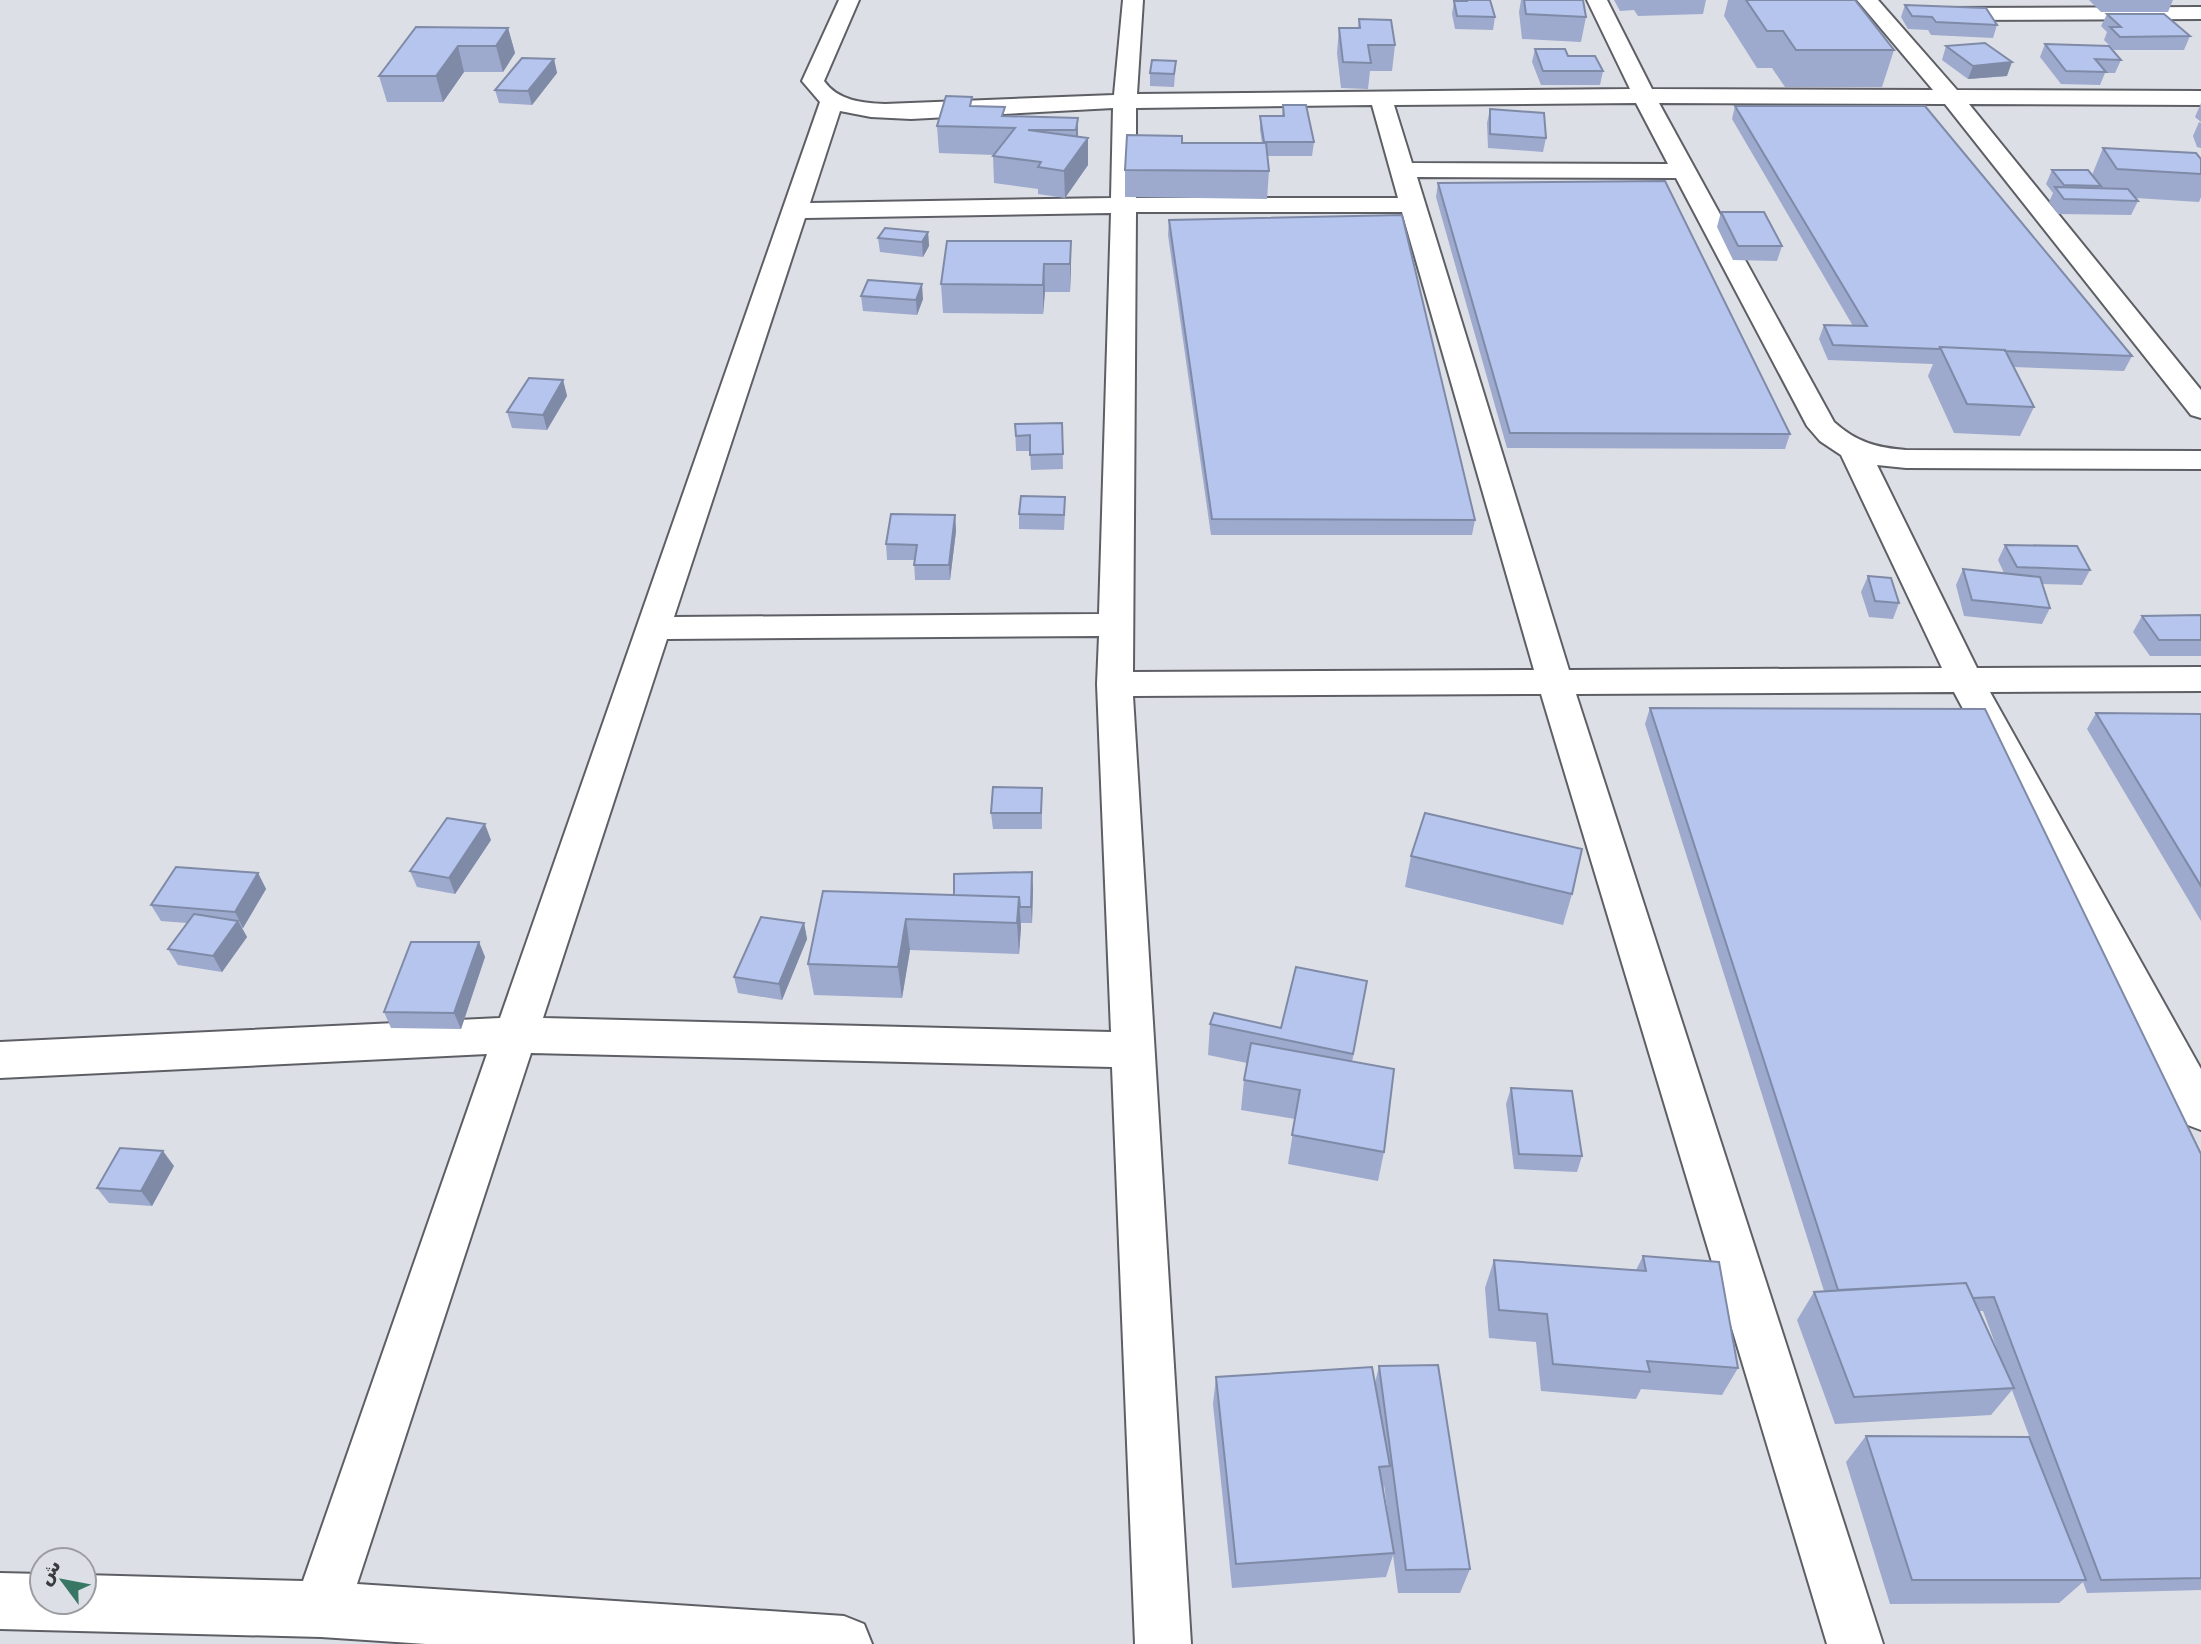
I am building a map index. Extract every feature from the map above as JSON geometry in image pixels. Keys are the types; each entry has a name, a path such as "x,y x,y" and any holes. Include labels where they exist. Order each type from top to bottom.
{"street":[{"path":"849,0 813,81 818,90 854,107 911,112 1125,101 1644,96 2201,98"},
{"path":"1133,0 1125,101 1115,684 1163,1644"},
{"path":"1597,0 1684,171 1822,426 1835,441 1855,452 1875,458 2201,460"},
{"path":"1873,7 1914,14 2201,13"},
{"path":"1873,7 1951,97 2201,409"},
{"path":"321,1609 833,99"},
{"path":"1381,99 1555,683 1855,1644"},
{"path":"1402,170 1684,171"},
{"path":"794,211 1123,205 1412,205"},
{"path":"1855,452 1966,681 2201,1111"},
{"path":"653,628 1116,625"},
{"path":"1115,684 2201,679"},
{"path":"0,1060 516,1035 1134,1050"},
{"path":"0,1601 321,1609 844,1644"}],"building":[{"path":"1490,0 1495,17 1457,16 1454,1"},
{"path":"1524,0 1583,0 1586,17 1526,14"},
{"path":"1746,0 1855,0 1894,50 1796,50 1783,31 1767,31"},
{"path":"1905,5 1986,8 1997,25 1936,22 1932,17 1912,16"},
{"path":"2107,14 2164,14 2190,36 2120,37 2110,27 2121,27"},
{"path":"1359,19 1391,20 1395,45 1368,45 1371,63 1343,62 1339,28 1360,28"},
{"path":"416,27 508,28 496,46 458,46 436,76 379,76"},
{"path":"1985,43 2012,62 1973,66 1946,46"},
{"path":"2045,44 2109,46 2121,60 2095,59 2106,72 2066,71"},
{"path":"1535,49 1565,49 1568,56 1595,56 1603,71 1543,71"},
{"path":"522,58 554,59 528,91 495,90"},
{"path":"1152,60 1176,61 1174,74 1150,73"},
{"path":"946,96 972,97 970,106 1005,107 1002,116 1078,118 1076,130 1028,130 1088,138 1064,171 1038,167 1041,162 993,156 1015,128 937,126"},
{"path":"1283,105 1306,105 1314,142 1264,142 1260,116 1284,116"},
{"path":"1735,106 1925,106 2132,356 1833,345 1824,325 1867,326"},
{"path":"1490,109 1544,113 1546,138 1490,134"},
{"path":"1127,135 1182,136 1182,143 1266,143 1269,171 1125,170"},
{"path":"2103,148 2196,153 2201,159 2201,174 2117,169"},
{"path":"2052,170 2088,170 2101,186 2064,185"},
{"path":"1665,181 1790,434 1510,433 1438,183"},
{"path":"2055,187 2128,189 2138,201 2064,199"},
{"path":"1721,212 1764,212 1782,246 1738,246"},
{"path":"1402,215 1475,520 1212,519 1169,220"},
{"path":"885,228 928,232 922,242 878,238"},
{"path":"947,241 1071,241 1070,264 1044,264 1043,285 941,284"},
{"path":"868,280 922,284 916,300 861,296"},
{"path":"1940,347 2005,350 2034,407 1967,404"},
{"path":"529,378 563,380 543,415 507,412"},
{"path":"1062,423 1063,454 1030,455 1030,435 1016,436 1015,424"},
{"path":"1021,496 1065,497 1064,515 1019,514"},
{"path":"891,514 955,515 949,565 914,565 917,545 886,544"},
{"path":"2005,545 2077,546 2090,570 2017,567"},
{"path":"1963,569 2040,577 2050,608 1972,600"},
{"path":"1868,576 1891,578 1899,603 1875,601"},
{"path":"2201,615 2201,640 2159,640 2142,616"},
{"path":"1650,708 1985,709 2201,1154 2201,1578 2101,1580 1994,1297 1973,1298 1966,1283 1838,1290"},
{"path":"2096,713 2201,714 2201,886"},
{"path":"993,787 1042,788 1041,813 991,813"},
{"path":"1425,813 1582,849 1572,894 1411,856"},
{"path":"447,818 485,824 449,878 410,871"},
{"path":"176,867 258,873 235,912 151,905"},
{"path":"1032,872 1031,907 1020,907 1019,897 954,895 954,874"},
{"path":"823,891 1019,897 1017,923 906,919 898,967 808,964"},
{"path":"194,914 238,921 213,956 168,949"},
{"path":"761,917 804,923 779,984 734,977"},
{"path":"411,942 479,942 454,1013 384,1012"},
{"path":"1296,967 1367,981 1353,1054 1210,1024 1214,1013 1281,1028"},
{"path":"1251,1043 1394,1069 1384,1152 1292,1135 1300,1090 1244,1080"},
{"path":"1511,1088 1572,1091 1582,1156 1519,1154"},
{"path":"120,1148 163,1151 141,1191 97,1188"},
{"path":"1643,1256 1719,1262 1738,1368 1647,1361 1650,1372 1553,1364 1547,1314 1499,1310 1494,1260 1646,1271"},
{"path":"1966,1283 2014,1388 1854,1397 1814,1292"},
{"path":"1438,1365 1470,1569 1406,1570 1379,1366"},
{"path":"1372,1367 1390,1466 1379,1467 1394,1553 1236,1564 1216,1377"},
{"path":"1866,1436 2029,1437 2086,1580 1912,1580"}]}
